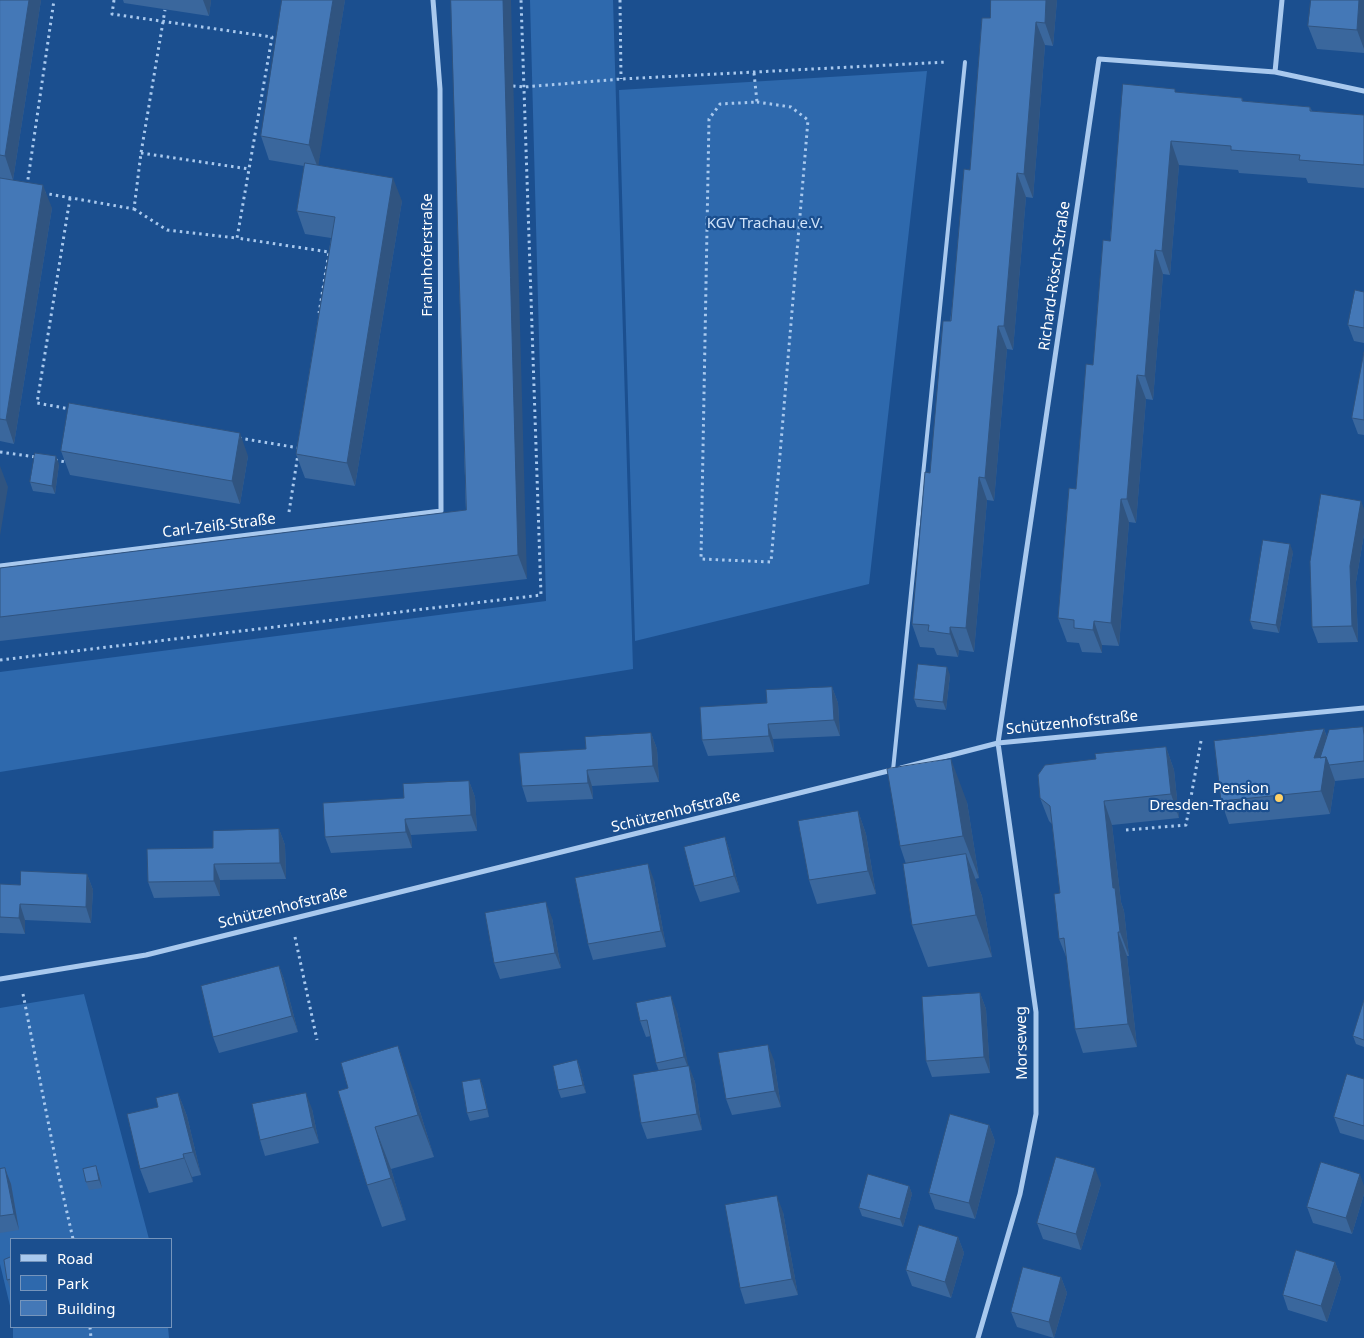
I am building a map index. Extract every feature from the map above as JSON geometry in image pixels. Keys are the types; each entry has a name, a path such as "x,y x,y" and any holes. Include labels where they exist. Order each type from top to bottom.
{"street":[{"name":"Fraunhoferstraße","path":"433,0 440,90 441,511"},
{"path":"1282,0 1275,72 1364,91"},
{"name":"Richard-Rösch-Straße","path":"998,743 1099,59 1275,72"},
{"name":"Carl-Zeiß-Straße","path":"0,566 441,511"},
{"name":"Schützenhofstraße","path":"0,979 146,955 998,743 1364,708"},
{"name":"Morseweg","path":"978,1338 1020,1194 1036,1114 1036,1012 998,743"}],"lane":[{"path":"893,770 965,62"}],"path":[{"path":"26,190 54,0"},
{"path":"114,0 112,14 272,37 237,238"},
{"path":"0,660 541,595 521,0"},
{"path":"620,0 621,79"},
{"path":"134,209 141,153 166,10"},
{"path":"513,86 524,87 621,79 953,62"},
{"path":"754,73 757,102"},
{"path":"757,102 791,107 808,120 771,562 701,559 709,119 720,104 757,102"},
{"path":"141,153 249,169"},
{"path":"35,191 134,209 167,230 237,238 328,252 318,321"},
{"path":"70,198 37,403 73,409 72,418"},
{"path":"233,436 299,448"},
{"path":"286,530 300,439"},
{"path":"0,452 38,457"},
{"path":"47,459 66,462 67,453"},
{"path":"1126,830 1186,824 1204,723"},
{"path":"291,919 317,1040"},
{"path":"25,1004 58,1177 73,1238"}],"green space":[{"path":"530,0 613,0 633,669 0,772 0,672 546,601"},
{"name":"KGV Trachau e.V.","path":"927,71 869,584 635,641 619,90"},
{"path":"84,994 149,1238 10,1238 10,1306 0,1264 0,1008"},
{"path":"13,1328 168,1328 169,1338 13,1338"}],"building":[{"path":"0,0 29,0 5,156 0,155"},
{"path":"282,0 333,0 309,145 261,136"},
{"path":"451,0 503,0 518,555 0,617 0,568 466,510"},
{"path":"991,0 1046,0 1045,23 1036,22 1024,174 1017,173 1004,326 998,326 985,478 979,477 966,628 950,627 950,634 928,631 929,625 912,624 925,472 930,473 943,321 951,321 964,169 970,170 982,18 990,18"},
{"path":"1311,0 1359,0 1357,30 1308,26"},
{"path":"1123,84 1175,89 1175,92 1242,98 1242,101 1310,107 1310,111 1364,115 1364,165 1299,160 1300,155 1231,150 1231,146 1171,141 1162,251 1155,250 1145,376 1137,375 1127,499 1121,499 1111,623 1094,621 1093,630 1074,628 1074,620 1058,618 1069,488 1076,489 1086,364 1093,365 1103,240 1110,241"},
{"path":"305,163 393,178 347,463 296,454 335,217 297,211"},
{"path":"0,178 43,185 6,420 0,419"},
{"path":"1355,290 1364,292 1364,328 1348,325"},
{"path":"1364,352 1364,420 1352,418"},
{"path":"69,403 240,433 232,481 61,451"},
{"path":"35,453 56,456 52,486 30,482"},
{"path":"1321,494 1361,501 1350,566 1352,626 1312,627 1310,562"},
{"path":"1263,540 1290,544 1276,625 1250,621"},
{"path":"918,664 947,667 943,702 914,699"},
{"path":"832,687 834,720 768,724 769,736 702,740 700,707 767,703 766,690"},
{"path":"1363,727 1364,761 1329,765 1326,757 1320,758 1329,730"},
{"path":"1324,729 1314,758 1326,757 1321,791 1221,801 1214,741"},
{"path":"651,733 653,766 587,770 588,783 522,786 519,753 586,749 585,737"},
{"path":"1166,747 1171,794 1104,801 1113,888 1115,888 1120,932 1118,932 1128,1024 1075,1029 1064,938 1059,939 1054,894 1060,893 1050,806 1040,798 1038,775 1045,765 1096,759 1095,754"},
{"path":"951,759 963,836 900,846 887,769"},
{"path":"469,781 471,815 405,819 406,832 325,837 323,803 404,798 403,784"},
{"path":"858,811 868,871 809,880 798,821"},
{"path":"279,829 280,863 214,864 214,881 148,882 147,849 213,848 213,831"},
{"path":"725,837 734,876 694,886 684,847"},
{"path":"966,854 976,915 912,925 903,864"},
{"path":"648,864 661,931 588,944 575,878"},
{"path":"21,871 87,874 86,907 20,904 19,918 0,917 0,884 20,885"},
{"path":"546,902 555,953 494,963 485,913"},
{"path":"279,966 292,1016 213,1037 201,986"},
{"path":"980,993 984,1057 926,1061 922,997"},
{"path":"671,996 684,1057 656,1063 647,1020 640,1021 636,1003"},
{"path":"1364,1000 1364,1040 1353,1036"},
{"path":"768,1045 775,1091 726,1099 718,1053"},
{"path":"398,1046 418,1115 375,1127 391,1178 367,1185 338,1091 348,1088 341,1063"},
{"path":"577,1060 583,1085 558,1090 553,1066"},
{"path":"689,1066 697,1114 641,1123 633,1075"},
{"path":"1347,1074 1364,1079 1364,1126 1334,1117"},
{"path":"480,1079 487,1109 467,1113 462,1082"},
{"path":"178,1093 193,1152 183,1154 184,1158 140,1169 127,1114 158,1107 156,1098"},
{"path":"306,1093 313,1127 260,1140 252,1104"},
{"path":"950,1114 989,1125 969,1203 929,1193"},
{"path":"1056,1157 1095,1168 1076,1234 1037,1223"},
{"path":"1321,1162 1360,1174 1346,1218 1307,1207"},
{"path":"96,1166 99,1180 86,1182 83,1169"},
{"path":"5,1168 14,1214 0,1216 0,1169"},
{"path":"868,1174 909,1186 900,1219 859,1208"},
{"path":"777,1196 792,1279 740,1288 725,1205"},
{"path":"919,1225 958,1237 945,1282 906,1270"},
{"path":"1296,1250 1335,1262 1321,1306 1283,1295"},
{"path":"10,1257 10,1279 7,1280 4,1260"},
{"path":"1023,1267 1061,1277 1049,1322 1011,1312"}],"place":[{"name":"Pension Dresden-Trachau","path":"1279,798"}]}
